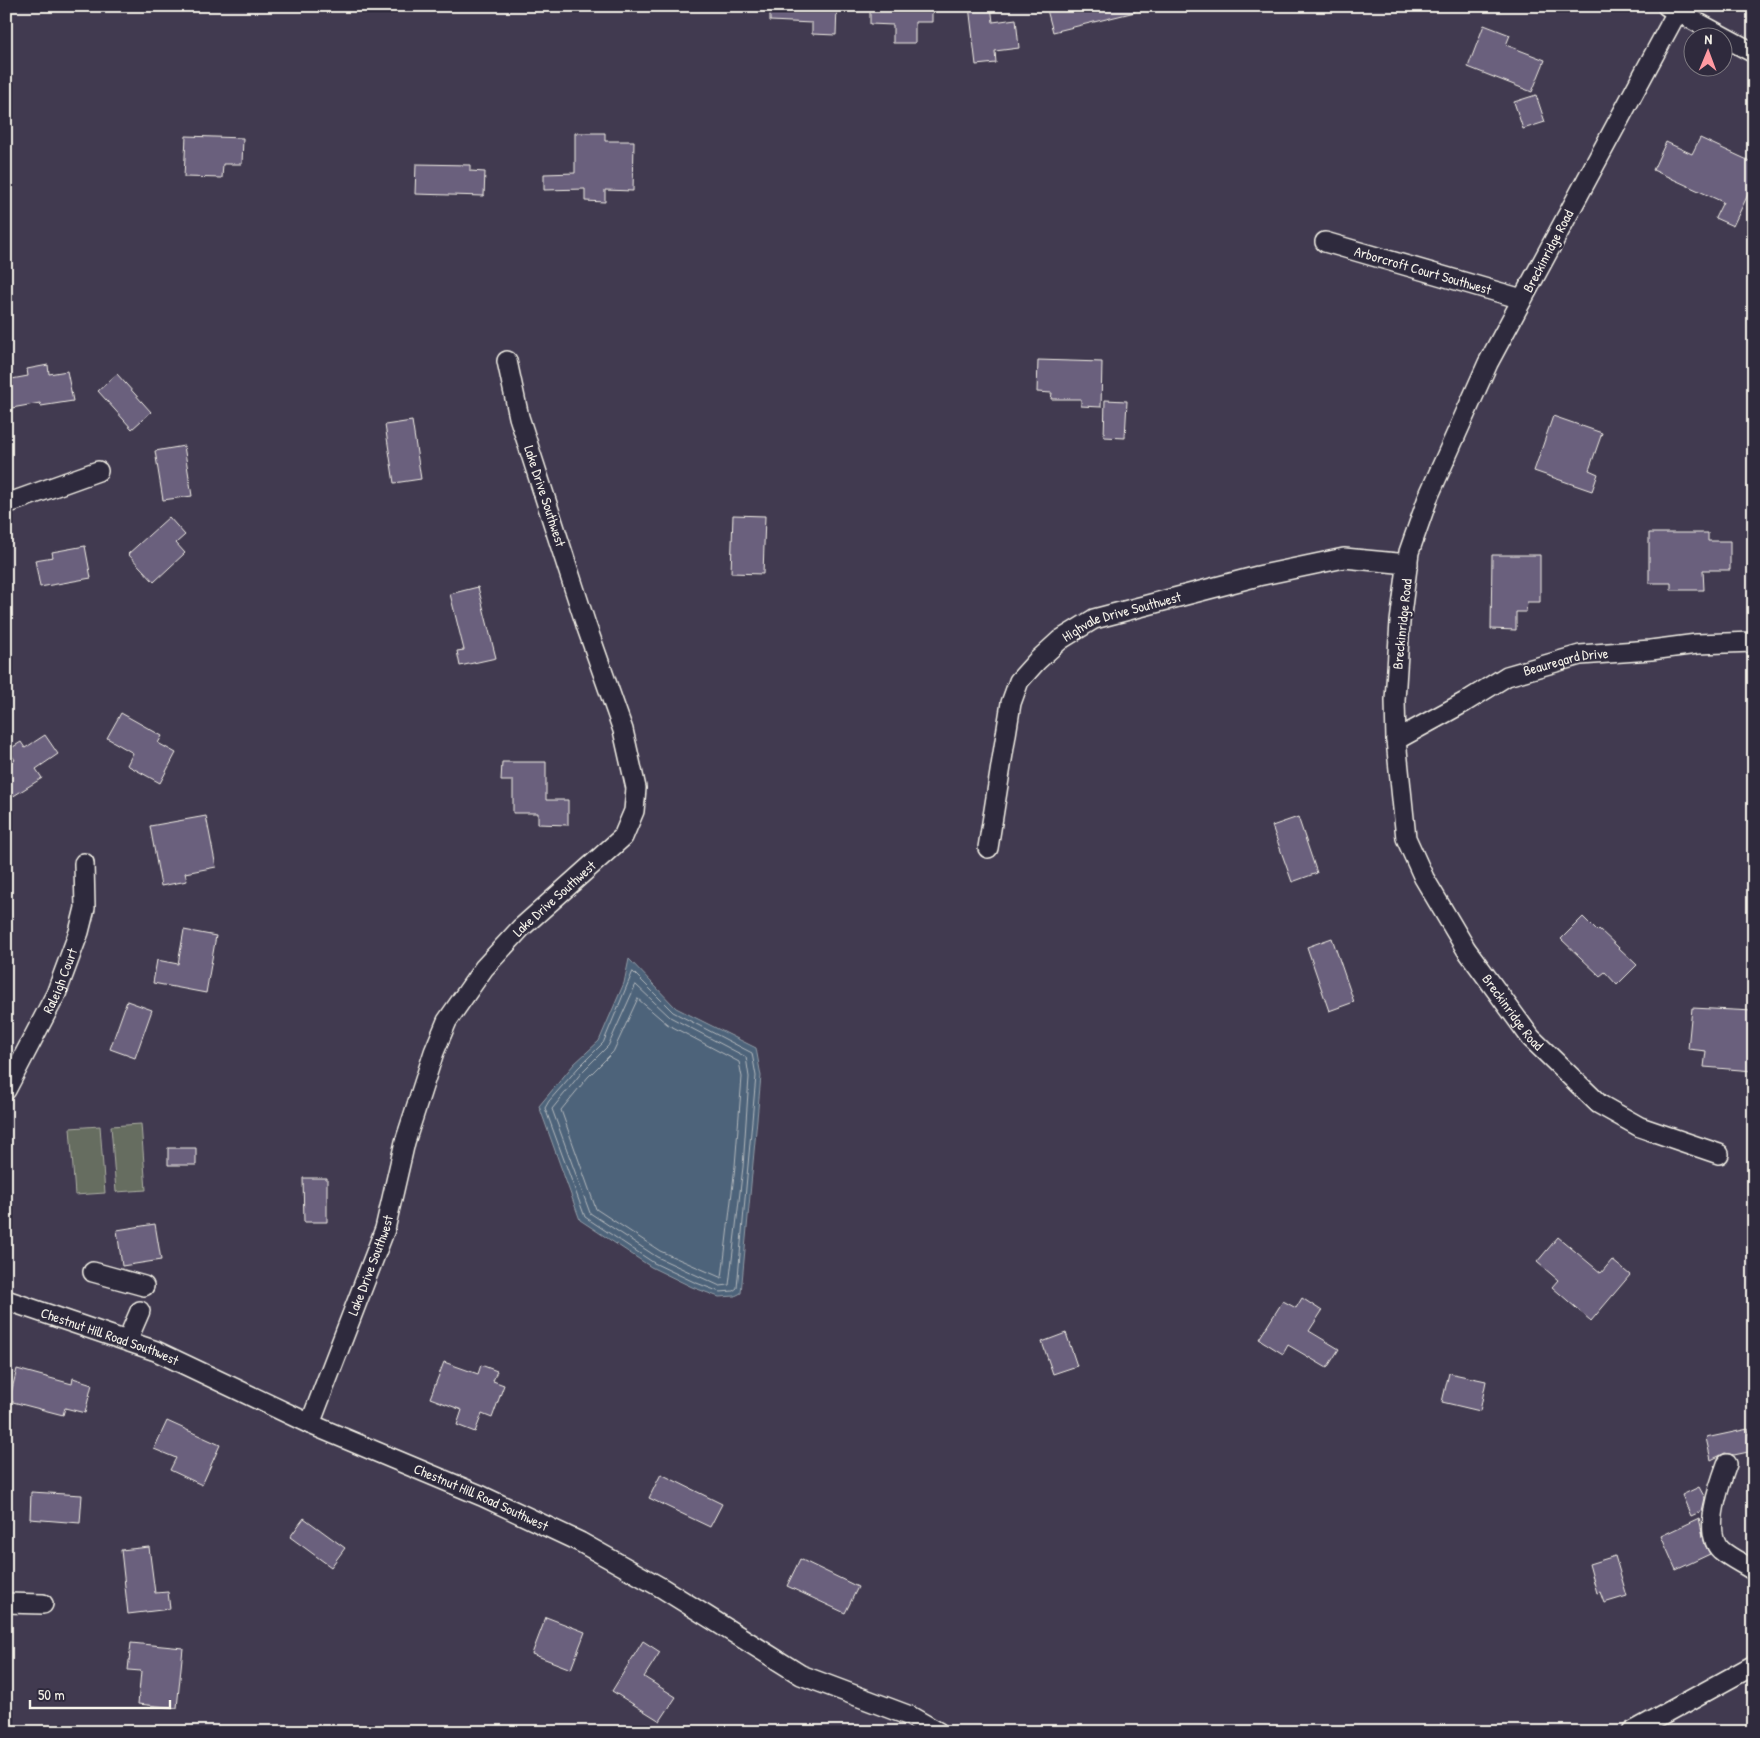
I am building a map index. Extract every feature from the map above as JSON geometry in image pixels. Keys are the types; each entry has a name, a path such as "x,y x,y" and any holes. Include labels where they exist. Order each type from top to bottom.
{"street":[{"path":"1672,9 1754,53"},
{"name":"Breckinridge Road","path":"1672,9 1488,363 1429,495 1410,552 1408,564 1399,642 1395,700 1396,740 1406,838 1424,878 1466,949 1531,1038 1599,1104 1640,1127 1719,1154"},
{"name":"Arborcroft Court Southwest","path":"1325,242 1522,299"},
{"name":"Lake Drive Southwest","path":"310,1424 385,1229 405,1142 434,1052 447,1021 480,974 521,928 623,837 634,811 636,788 624,730 586,625 519,418 507,361"},
{"path":"6,504 98,470"},
{"name":"Highvale Drive Southwest","path":"988,848 1011,702 1019,681 1060,640 1094,619 1258,576 1344,558 1408,564"},
{"name":"Beauregard Drive","path":"1396,740 1465,702 1507,676 1580,655 1651,650 1697,644 1754,642"},
{"name":"Raleigh Court","path":"6,1090 56,994 79,932 84,908 84,862"},
{"path":"93,1272 144,1286"},
{"name":"Chestnut Hill Road Southwest","path":"6,1300 156,1351 310,1424 482,1496 580,1542 662,1588 801,1675 910,1716 938,1732"},
{"path":"127,1341 140,1311"},
{"path":"1727,1464 1716,1496 1714,1517 1717,1544 1722,1550 1754,1571"},
{"path":"6,1603 43,1604"},
{"path":"1632,1732 1754,1665"}],"green space":[{"path":"141,1124 146,1190 116,1192 111,1126"},
{"path":"100,1126 105,1193 75,1195 70,1128"}],"water":[{"path":"629,959 676,1008 756,1048 761,1076 741,1293 735,1296 719,1297 692,1287 651,1267 580,1220 539,1106 574,1064 599,1041 624,983"}],"building":[{"path":"770,6 837,6 836,35 812,34 812,23 770,21"},
{"path":"870,6 932,6 932,22 915,22 915,43 893,43 893,25 870,24"},
{"path":"969,6 991,6 993,22 1016,19 1019,48 995,51 996,63 976,65"},
{"path":"1046,6 1134,6 1135,12 1053,32"},
{"path":"1484,25 1510,35 1506,45 1545,60 1532,92 1468,67"},
{"path":"1536,95 1545,122 1523,129 1514,102"},
{"path":"575,133 605,133 605,141 634,141 633,191 605,190 605,202 585,201 585,189 544,190 544,174 575,173"},
{"path":"186,136 243,138 242,164 223,164 222,178 184,177"},
{"path":"1700,138 1754,163 1754,182 1733,226 1715,218 1723,202 1653,170 1666,142 1692,154"},
{"path":"416,164 470,165 470,171 485,172 484,196 415,194"},
{"path":"1038,360 1102,362 1101,407 1081,406 1081,399 1051,399 1052,393 1037,392"},
{"path":"48,365 49,374 67,371 73,401 41,406 40,403 6,409 6,380 28,376 27,369"},
{"path":"117,374 151,412 132,429 98,391"},
{"path":"1105,400 1127,401 1125,438 1104,437"},
{"path":"1553,416 1602,433 1589,470 1598,474 1592,491 1534,471"},
{"path":"412,421 421,479 394,483 385,425"},
{"path":"184,446 192,496 163,500 155,451"},
{"path":"733,515 765,516 763,574 731,573"},
{"path":"169,517 185,535 176,543 185,553 154,582 128,554"},
{"path":"1649,533 1708,533 1708,541 1730,541 1730,570 1703,570 1704,590 1671,590 1671,583 1649,583"},
{"path":"85,546 91,578 40,587 35,560 53,557 52,552"},
{"path":"1492,555 1540,555 1540,602 1527,602 1526,612 1516,612 1516,630 1491,629"},
{"path":"478,587 496,658 460,666 457,651 464,650 450,594"},
{"path":"121,713 162,736 158,743 176,753 160,783 127,765 133,753 107,738"},
{"path":"45,735 58,754 36,769 42,778 12,797 6,789 6,766 15,760 8,750 21,742 25,748"},
{"path":"502,762 546,762 546,800 568,800 568,825 538,824 538,813 513,813 513,781 501,781"},
{"path":"206,816 216,867 185,873 187,881 161,886 150,826"},
{"path":"1298,817 1317,873 1292,882 1272,826"},
{"path":"1583,917 1597,931 1599,929 1637,965 1617,985 1605,972 1600,976 1561,939"},
{"path":"184,930 216,936 206,993 153,983 157,960 178,964"},
{"path":"1332,938 1354,1002 1329,1011 1307,947"},
{"path":"127,1001 152,1010 135,1058 110,1049"},
{"path":"1692,1008 1754,1011 1753,1071 1704,1067 1706,1051 1688,1049"},
{"path":"168,1148 196,1148 196,1165 168,1165"},
{"path":"303,1178 327,1178 327,1222 304,1222"},
{"path":"155,1224 161,1260 122,1266 117,1230"},
{"path":"1558,1237 1601,1273 1612,1260 1630,1275 1591,1321 1552,1287 1558,1280 1537,1262"},
{"path":"1302,1298 1322,1311 1309,1331 1339,1349 1327,1368 1288,1345 1283,1354 1259,1339 1283,1301 1296,1308"},
{"path":"1066,1333 1077,1366 1053,1374 1042,1342"},
{"path":"444,1362 478,1374 481,1365 497,1371 493,1381 504,1385 492,1418 482,1414 475,1432 457,1425 462,1410 430,1398"},
{"path":"17,1369 72,1384 73,1378 92,1384 85,1413 65,1408 63,1415 9,1401"},
{"path":"1449,1373 1486,1381 1480,1411 1442,1402"},
{"path":"167,1421 220,1445 202,1485 170,1470 176,1458 154,1449"},
{"path":"1748,1429 1753,1451 1734,1455 1725,1453 1711,1460 1706,1438"},
{"path":"661,1474 722,1504 710,1527 649,1498"},
{"path":"1699,1487 1705,1498 1702,1511 1691,1516 1682,1495"},
{"path":"31,1492 82,1495 80,1523 30,1519"},
{"path":"304,1518 345,1548 331,1567 290,1537"},
{"path":"1699,1518 1705,1545 1710,1554 1676,1570 1661,1536"},
{"path":"149,1547 155,1593 168,1592 170,1609 128,1614 121,1550"},
{"path":"1615,1556 1627,1596 1604,1603 1600,1592 1597,1593 1589,1564"},
{"path":"800,1559 858,1587 845,1613 787,1586"},
{"path":"546,1617 585,1632 571,1669 532,1654"},
{"path":"643,1641 660,1652 644,1677 676,1697 660,1721 612,1691"},
{"path":"131,1643 183,1648 177,1708 138,1704 141,1671 128,1670"}]}
